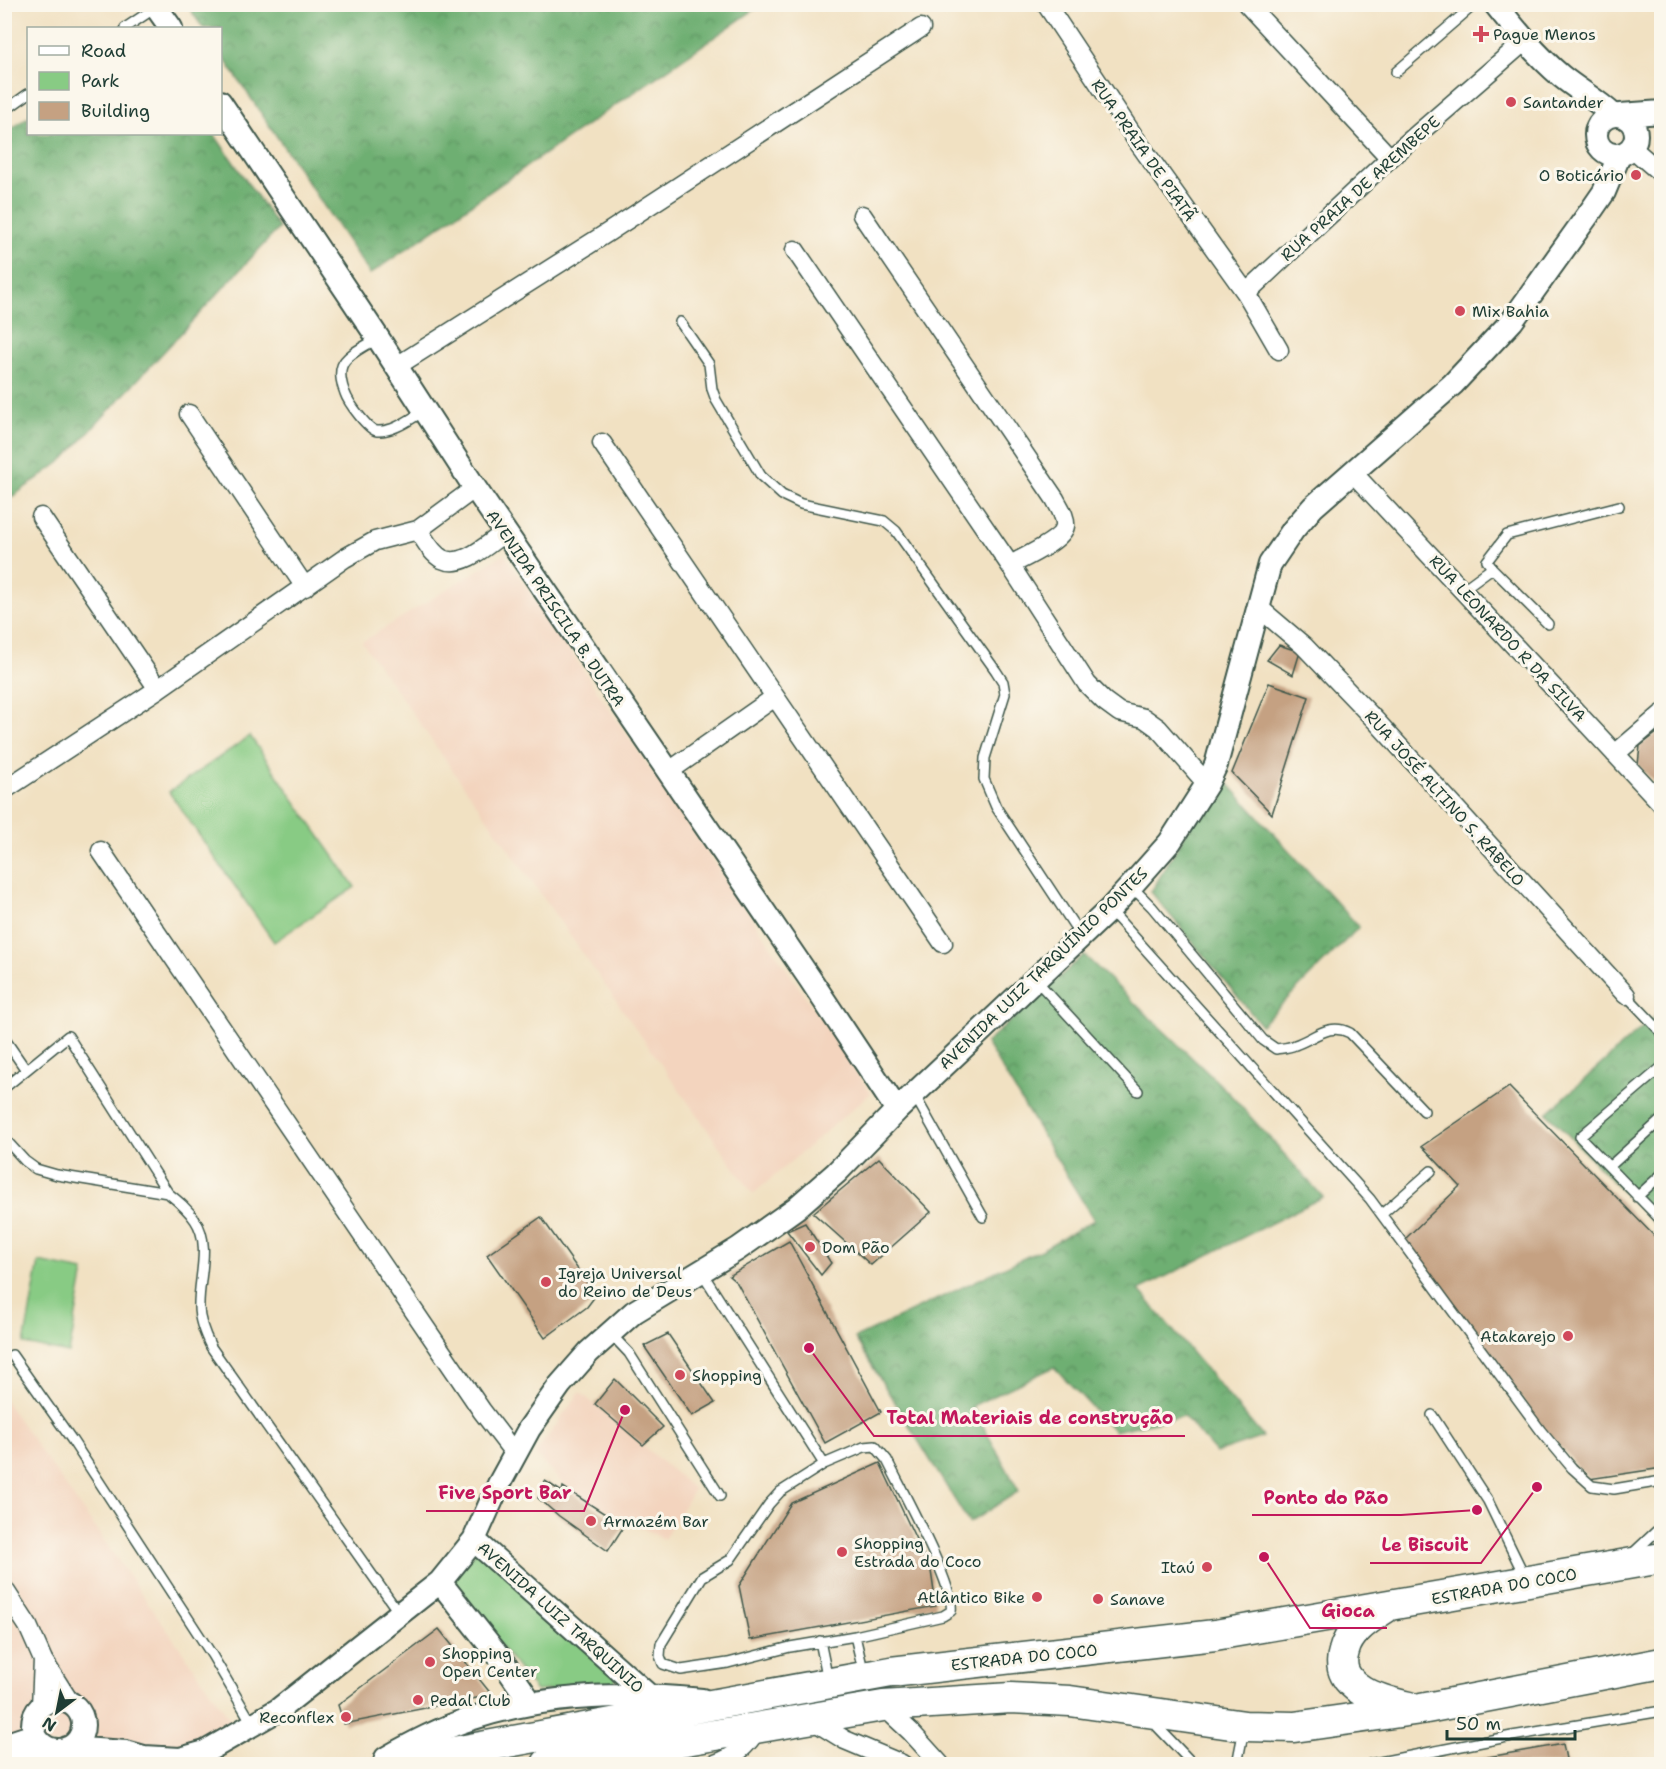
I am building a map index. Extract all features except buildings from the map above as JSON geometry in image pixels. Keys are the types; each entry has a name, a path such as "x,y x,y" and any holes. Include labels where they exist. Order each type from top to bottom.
{"highway":[{"name":"ESTRADA DO COCO","path":"388,1764 891,1672 1215,1635 1662,1558"},
{"path":"1388,1606 1358,1628 1346,1643 1341,1658 1343,1673 1354,1686 1371,1695 1389,1702 1421,1709"},
{"path":"547,1764 883,1706 1011,1698 1070,1701 1245,1726 1294,1726 1421,1709 1662,1663"}],"street":[{"name":"RUA PRAIA DE PIATÃ","path":"1046,4 1142,147 1246,293"},
{"path":"1247,4 1390,158"},
{"path":"1494,4 1525,41 1562,76 1616,115 1631,122 1635,128 1629,148"},
{"path":"155,6 170,27"},
{"path":"397,366 617,227 921,28"},
{"name":"RUA PRAIA DE AREMBEPE","path":"1246,293 1390,158 1525,41"},
{"path":"1562,76 1606,153 1629,148 1662,126"},
{"name":"AVENIDA PRISCILA B. DUTRA","path":"222,105 397,366 475,488 897,1110"},
{"path":"1596,137 1602,121 1616,115 1662,112"},
{"name":"AVENIDA LUIZ TARQUÍNIO PONTES","path":"1593,208 1599,157 1596,137"},
{"path":"1629,148 1662,174"},
{"name":"AVENIDA LUIZ TARQUÍNIO PONTES","path":"897,1110 1110,909 1170,842 1207,784 1216,765 1270,564 1293,530 1313,507 1453,384 1512,321 1593,208 1629,148"},
{"path":"862,215 1064,515 1065,528 1060,536 1011,565"},
{"path":"795,250 1011,565 1088,684 1104,701 1119,712 1144,718 1158,728 1207,784"},
{"path":"1246,293 1279,350"},
{"path":"189,414 305,587"},
{"path":"602,443 943,943"},
{"name":"RUA LEONARDO R DA SILVA","path":"1353,473 1662,804"},
{"path":"6,785 158,688 345,558 375,541 418,530 475,488"},
{"path":"41,517 158,688"},
{"path":"418,530 441,559 452,562 469,557 505,532"},
{"name":"RUA JOSÉ ALTINO S. RABELO","path":"1258,607 1304,646 1377,722 1626,995"},
{"path":"668,772 775,697"},
{"path":"1615,754 1662,714"},
{"path":"101,851 482,1411 514,1454"},
{"name":"AVENIDA LUIZ TARQUINIO","path":"14,1764 60,1749 126,1752 144,1757 180,1759 205,1752 278,1710 440,1582 474,1540 514,1454 560,1384 589,1352 634,1312 738,1249 796,1208 836,1173 897,1110"},
{"name":"AVENIDA LUIZ TARQUINIO","path":"474,1540 648,1695"},
{"path":"440,1582 501,1659 531,1703"},
{"path":"4,1589 28,1626 43,1660 71,1704 81,1715 83,1723 79,1738 60,1749 44,1747 34,1735 33,1719 41,1706 43,1660"},
{"path":"374,1764 433,1734 470,1719 531,1703 574,1697 648,1695 727,1702"},
{"path":"41,1706 56,1700 71,1704"},
{"path":"883,1706 940,1764"},
{"path":"811,1719 845,1740 902,1764"},
{"name":"AVENIDA LUIZ TARQUINIO","path":"83,1723 126,1752"},
{"path":"715,1764 739,1753 759,1727"},
{"path":"4,1745 34,1735"}],"lane":[{"path":"1396,72 1475,4"},
{"path":"125,27 155,6"},
{"path":"4,111 27,95"},
{"path":"680,322 709,364 712,389 716,400 761,476 782,495 801,504 884,520 896,531 1000,676 1005,694 985,758 984,779 996,807 1081,936"},
{"path":"378,338 346,359 342,365 341,375 345,394 368,427 375,431 391,430 425,411"},
{"path":"1548,624 1487,561 1507,536 1619,506"},
{"path":"1462,590 1492,568"},
{"path":"1131,886 1152,907 1263,1040 1276,1049 1292,1047 1332,1028 1341,1028 1350,1033 1424,1111"},
{"path":"1110,909 1358,1185 1541,1431 1572,1468 1592,1486 1614,1489 1662,1481"},
{"path":"1035,980 1138,1091"},
{"path":"1626,995 1662,1033"},
{"path":"4,1088 68,1036 168,1193 196,1221 201,1237 203,1259 198,1309 211,1347 399,1613"},
{"path":"4,1038 26,1070"},
{"path":"1662,1067 1580,1137 1662,1221"},
{"path":"914,1094 983,1217"},
{"path":"1609,1167 1662,1119"},
{"path":"4,1138 25,1161 36,1169 57,1175 168,1193"},
{"path":"1382,1215 1431,1171"},
{"path":"1637,1197 1662,1174"},
{"path":"701,1271 824,1464"},
{"path":"610,1333 629,1353 720,1496"},
{"path":"12,1355 72,1440 212,1655 253,1725"},
{"path":"1432,1415 1488,1501 1527,1581"},
{"path":"875,1446 881,1451 942,1573 952,1604 951,1611 943,1616 855,1636 820,1641 681,1671 663,1664 660,1656 661,1644 702,1577 730,1560 780,1492 824,1464 864,1447 875,1446"},
{"path":"1621,1566 1662,1526"},
{"path":"855,1636 865,1677"},
{"path":"820,1641 829,1683"},
{"path":"1370,1764 1395,1762 1512,1736 1662,1711"},
{"path":"1144,1713 1193,1764"},
{"path":"1237,1764 1245,1726"}],"shaded area":[{"path":"504,554 871,1093 753,1194 362,642"},
{"path":"580,1392 694,1489 664,1539 571,1492 535,1454"},
{"path":"4,1399 235,1726 179,1751 5,1741"}],"green space":[{"path":"187,5 761,5 370,274 222,55 222,27 202,27"},
{"path":"27,118 27,135 215,135 279,228 63,460 5,502 5,134"},
{"path":"250,736 355,887 274,942 169,792"},
{"path":"1220,775 1359,927 1261,1025 1151,892"},
{"path":"1084,955 1227,1091 1323,1197 1139,1290 1263,1437 1216,1453 1184,1416 1114,1431 1054,1367 972,1406 1019,1491 969,1523 855,1338 1043,1249 1094,1220 986,1043"},
{"path":"1656,1015 1662,1020 1661,1231 1547,1113"},
{"path":"39,1262 84,1271 69,1353 24,1344"},
{"path":"478,1549 617,1675 613,1687 536,1691 449,1581"}],"place":[{"name":"Pague Menos","path":"1481,34"},
{"name":"Santander","path":"1511,102"},
{"name":"O Boticário","path":"1636,175"},
{"name":"Mix Bahia","path":"1460,311"},
{"name":"Dom Pão","path":"810,1247"},
{"name":"Igreja Universal do Reino de Deus","path":"546,1282"},
{"name":"Atakarejo","path":"1568,1336"},
{"name":"Total Materiais de construção","path":"809,1348"},
{"name":"Shopping","path":"680,1375"},
{"name":"Five Sport Bar","path":"625,1410"},
{"name":"Le Biscuit","path":"1537,1487"},
{"name":"Ponto do Pão","path":"1477,1510"},
{"name":"Armazém Bar","path":"591,1521"},
{"name":"Shopping Estrada do Coco","path":"842,1552"},
{"name":"Gioca","path":"1264,1557"},
{"name":"Itaú","path":"1207,1567"},
{"name":"Atlântico Bike","path":"1037,1597"},
{"name":"Sanave","path":"1098,1599"},
{"name":"Shopping Open Center","path":"430,1662"},
{"name":"Pedal Club","path":"418,1700"},
{"name":"Reconflex","path":"346,1717"}]}
